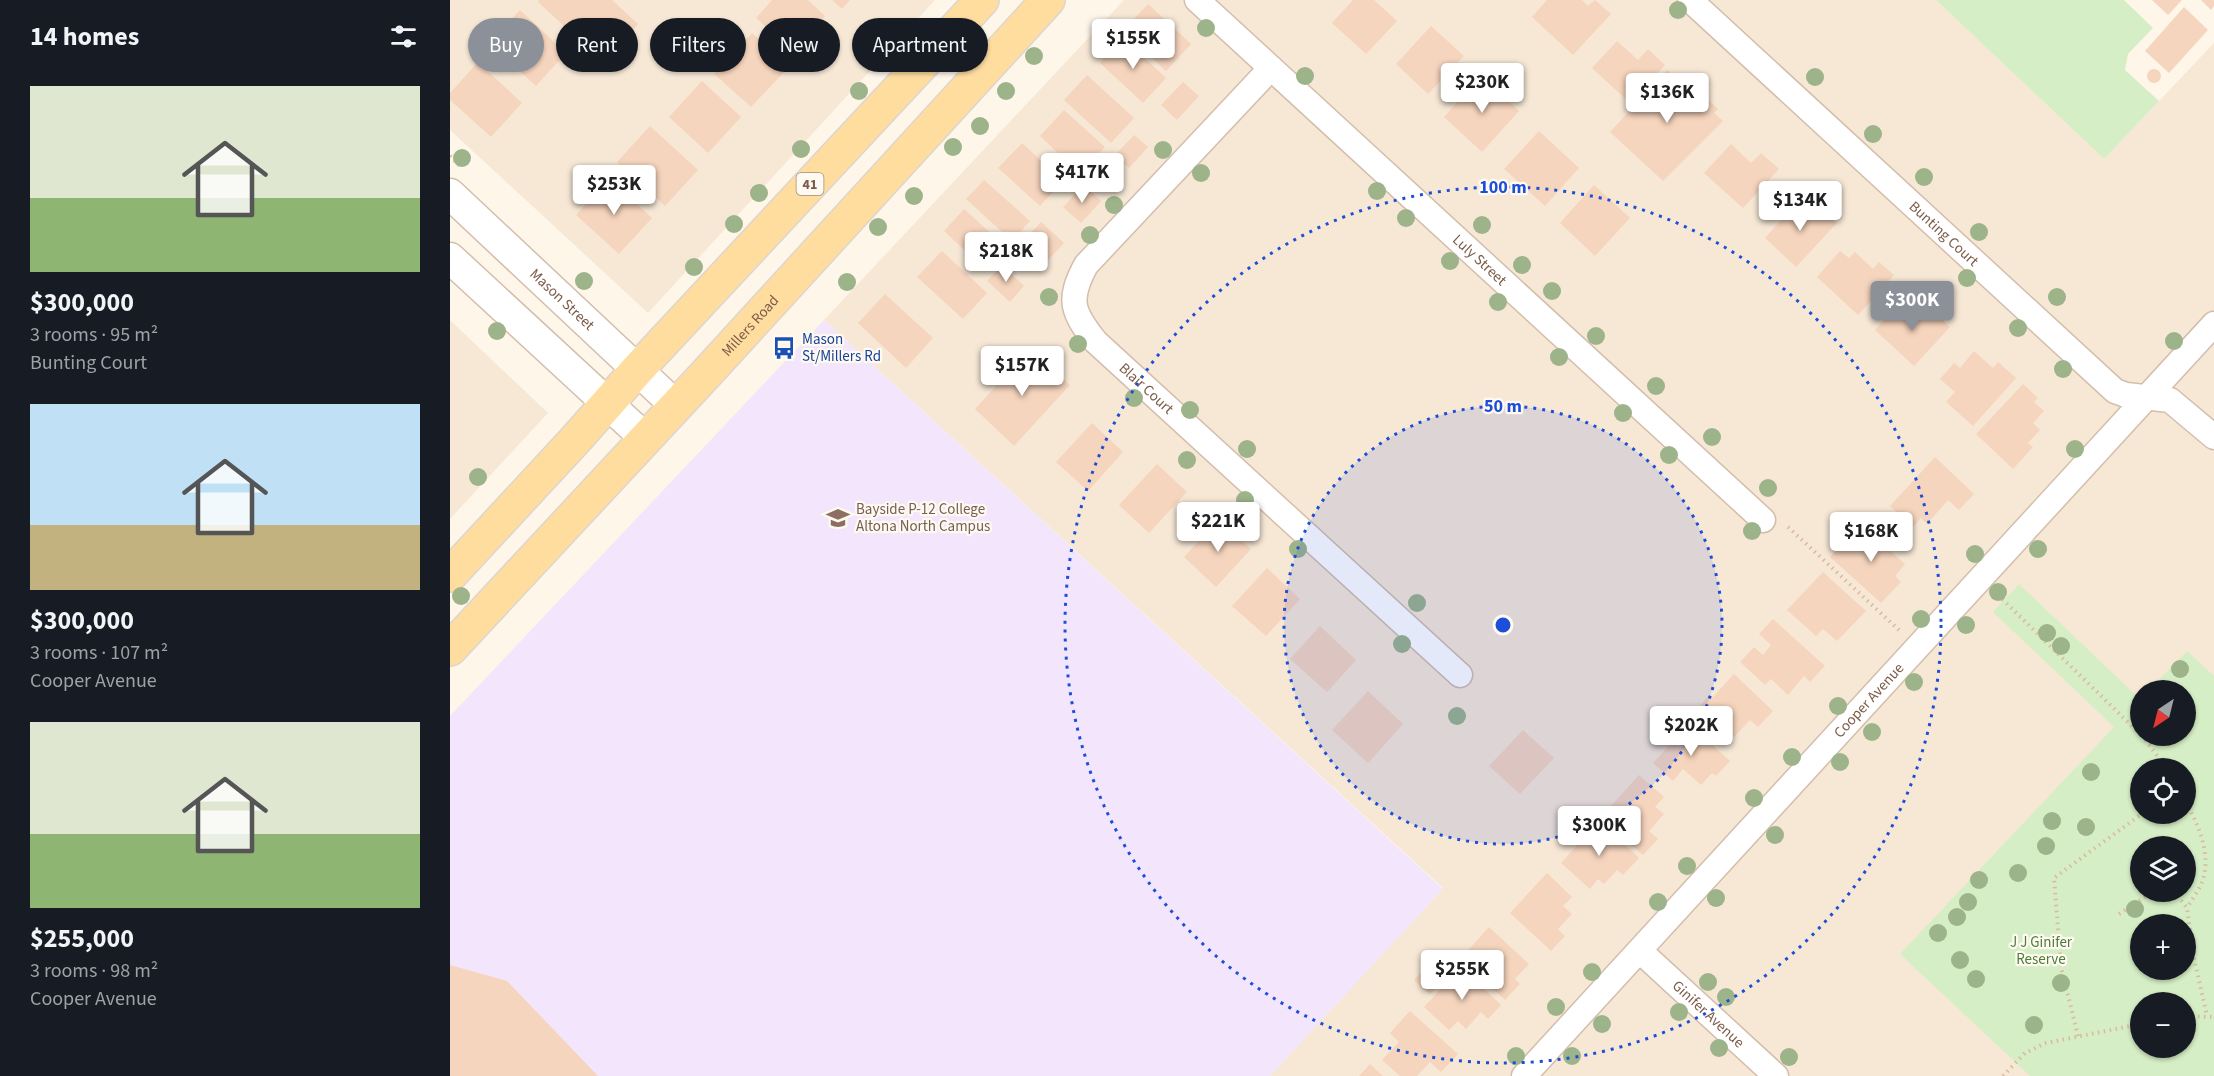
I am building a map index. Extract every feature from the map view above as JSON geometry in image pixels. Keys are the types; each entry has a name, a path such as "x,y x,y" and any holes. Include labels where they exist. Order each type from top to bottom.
{"main road":[{"name":"41","path":"450,575 576,440 638,369 982,0"},
{"name":"Millers Road","path":"450,649 646,439 1048,0"}],"street":[{"name":"Luly Street","path":"1197,0 1763,520"},
{"name":"Bunting Court","path":"1690,0 2115,391 2126,395 2170,400 2214,437"},
{"name":"Blair Court","path":"1271,68 1086,265 1076,284 1074,302 1080,321 1105,350 1460,675"},
{"name":"Mason Street","path":"450,194 676,406"},
{"path":"450,258 646,439"},
{"name":"Cooper Avenue","path":"1524,1076 2214,324"},
{"name":"Ginifer Avenue","path":"1640,951 1776,1076"}],"path":[{"path":"1763,520 1779,519 1897,628 1914,651"},
{"path":"1978,581 2002,598 2130,723"},
{"path":"2187,908 2202,880 2205,865 2205,849 2196,821"},
{"path":"2078,1036 2061,967 2054,878 2130,822"},
{"path":"2119,914 2137,902"},
{"path":"2182,902 2187,908 2194,958 2207,1016"},
{"path":"2196,1016 2214,1017"},
{"path":"2003,1076 2025,1053 2046,1043 2130,1026"}],"shaded area":[{"path":"450,0 935,0 918,18 852,18 852,72 869,72 648,313 450,130"},
{"path":"1124,0 1936,0 2104,159 2214,43 2214,1076 1270,1076 1443,888 824,320"},
{"path":"450,320 548,413 450,519"},
{"name":"Bayside P-12 College Altona North Campus","path":"824,320 1443,889 1270,1076 450,1076 450,716"}],"green space":[{"path":"1936,0 2124,0 2153,28 2128,54 2125,70 2159,101 2104,159"},
{"name":"J J Ginifer Reserve","path":"2019,584 2130,689 2130,746 2196,746 2196,680 2159,680 2187,651 2214,676 2214,1076 2030,1076 1900,954 2114,727 1993,612"}],"building":[{"path":"539,0 612,0 632,18 556,19 538,2"},
{"path":"772,0 808,0 825,16 823,18 758,18 758,20 756,18"},
{"path":"832,0 850,0 842,9"},
{"path":"1353,0 1374,0 1397,21 1366,54 1332,23"},
{"path":"1547,0 1582,0 1588,6 1595,0 1611,14 1573,55 1532,17"},
{"path":"2152,0 2182,0 2168,15"},
{"path":"2201,0 2214,0 2214,6 2211,10"},
{"path":"1148,4 1191,44 1166,71 1123,31"},
{"path":"2184,7 2208,30 2169,73 2145,51"},
{"path":"520,10 529,18 512,18"},
{"path":"1431,26 1464,56 1428,94 1396,64"},
{"path":"544,32 556,44 556,64 536,86 521,72 544,72"},
{"path":"752,33 758,39 758,72 784,72 751,107 714,74 716,72 746,72 746,39"},
{"path":"1123,38 1166,78 1143,103 1100,63"},
{"path":"1617,41 1638,60 1648,49 1665,65 1630,103 1592,68"},
{"path":"2151,69 2157,69 2161,76 2157,83 2151,83 2147,79 2147,73"},
{"path":"1667,70 1677,79 1681,75 1718,109 1714,113 1723,121 1663,181 1610,132"},
{"path":"469,72 489,72 522,103 491,137 450,100 450,93"},
{"path":"1087,75 1134,118 1111,143 1064,100"},
{"path":"1481,76 1519,111 1482,152 1444,117"},
{"path":"702,81 741,117 708,153 669,117"},
{"path":"1183,82 1199,96 1177,120 1161,105"},
{"path":"1064,110 1105,147 1080,174 1040,136"},
{"path":"650,126 698,170 665,206 617,162"},
{"path":"1539,131 1579,168 1545,206 1504,169"},
{"path":"1134,135 1148,147 1129,168 1115,155"},
{"path":"1022,143 1063,181 1040,206 998,168"},
{"path":"1731,144 1751,163 1761,153 1779,169 1743,208 1704,173"},
{"path":"610,179 652,218 619,254 576,215"},
{"path":"984,180 1030,221 1012,241 966,199"},
{"path":"1084,185 1101,201 1081,223 1063,207"},
{"path":"1594,185 1630,218 1595,256 1560,223"},
{"path":"1800,199 1816,214 1821,208 1837,223 1796,267 1765,238"},
{"path":"964,209 1007,248 986,270 944,231"},
{"path":"1041,222 1064,243 1039,270 1016,249"},
{"path":"942,251 987,293 963,319 917,277"},
{"path":"1840,251 1849,258 1855,252 1873,269 1879,262 1894,275 1858,315 1817,277"},
{"path":"1002,265 1024,286 1010,302 987,281"},
{"path":"885,294 933,338 906,368 858,323"},
{"path":"1912,304 1930,321 1936,314 1950,327 1914,366 1875,330 1898,305 1905,311"},
{"path":"1030,349 1070,385 1014,446 975,409"},
{"path":"1974,351 1993,368 1998,362 2016,378 1973,426 1946,402 1955,392 1940,379 1954,363 1960,368"},
{"path":"2023,384 2038,398 2034,402 2044,411 2033,423 2040,430 2028,443 2033,447 2013,469 1976,434"},
{"path":"1092,423 1123,452 1088,491 1056,462"},
{"path":"1935,457 1974,494 1959,510 1948,500 1927,524 1921,518 1913,527 1890,506"},
{"path":"1157,464 1187,492 1149,533 1119,505"},
{"path":"1219,519 1251,549 1216,587 1184,557"},
{"path":"1877,527 1894,543 1888,549 1905,564 1895,576 1901,582 1881,603 1830,557 1854,531 1865,541"},
{"path":"1267,568 1300,599 1266,636 1232,606"},
{"path":"1823,572 1866,611 1837,641 1823,629 1816,636 1787,610"},
{"path":"1773,619 1825,666 1810,682 1804,676 1788,695 1771,679 1765,685 1740,662 1754,647 1763,655 1771,645 1759,634"},
{"path":"1320,626 1356,660 1327,692 1290,659"},
{"path":"1734,674 1773,711 1758,727 1750,720 1734,737 1717,722 1712,728 1695,712 1709,695 1712,698"},
{"path":"1368,691 1403,724 1368,763 1332,730"},
{"path":"1689,724 1730,761 1716,776 1712,773 1701,785 1683,769 1673,781 1653,763"},
{"path":"1523,730 1554,758 1520,794 1489,766"},
{"path":"1639,775 1664,797 1655,807 1664,814 1649,831 1658,839 1643,855 1601,817"},
{"path":"1599,821 1639,858 1623,875 1617,870 1604,884 1598,879 1590,889 1561,863"},
{"path":"1547,873 1572,897 1563,906 1572,914 1558,929 1565,936 1551,951 1510,913"},
{"path":"1489,927 1529,964 1515,979 1520,984 1505,1000 1461,958"},
{"path":"1442,949 1458,963 1430,994 1414,980"},
{"path":"450,965 507,981 598,1076 450,1076"},
{"path":"1461,967 1501,1005 1488,1019 1481,1012 1466,1029 1458,1021 1449,1030 1424,1007"},
{"path":"1410,1011 1458,1054 1441,1072 1430,1062 1417,1076 1400,1076 1382,1060 1399,1042 1390,1033"},
{"path":"1370,1064 1383,1076 1359,1076"}],"place":[{"name":"Mason St/Millers Rd","path":"784,348"},
{"name":"Bayside P-12 College Altona North Campus","path":"838,518"}]}
